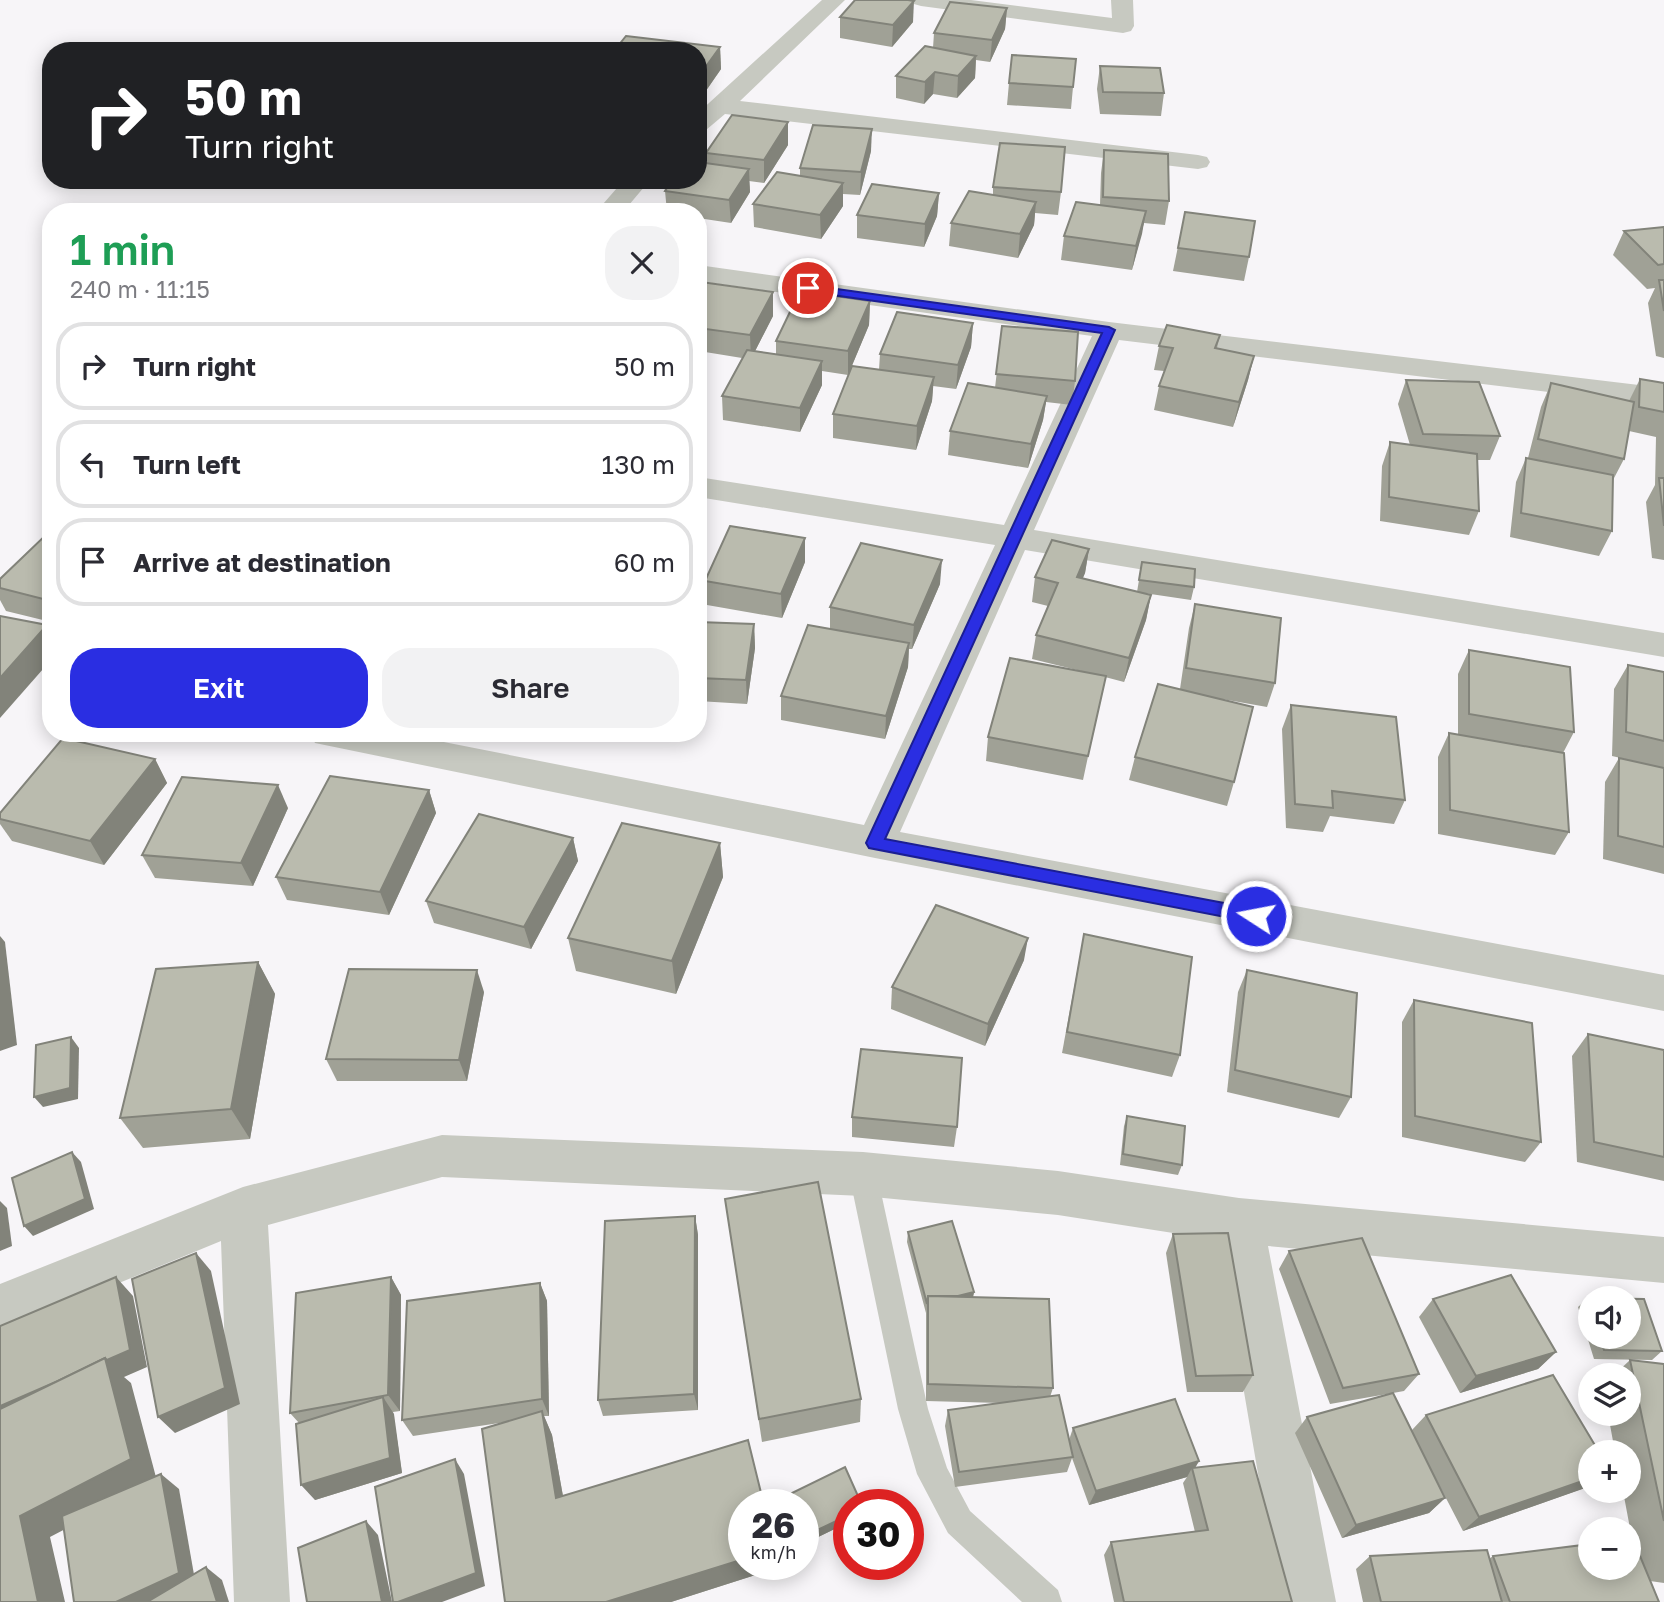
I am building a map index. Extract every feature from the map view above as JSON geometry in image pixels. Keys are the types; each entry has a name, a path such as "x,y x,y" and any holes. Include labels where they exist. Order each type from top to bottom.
{"street":[{"path":"707,117 834,0"},
{"path":"921,0 1123,26 1122,0"},
{"path":"720,106 1198,162"},
{"path":"617,203 630,189"},
{"path":"707,274 1109,330 1664,397"},
{"path":"875,843 1109,330"},
{"path":"707,489 1013,537 1664,645"},
{"path":"373,742 875,843 1664,993"},
{"path":"0,1308 243,1209 442,1156 863,1174 1058,1193 1239,1221 1664,1261"},
{"path":"243,1209 262,1602"},
{"path":"1239,1221 1308,1602"}],"lane":[{"path":"863,1174 914,1409 933,1474 959,1522 1046,1602"}],"building":[{"path":"855,0 914,1 893,25 840,17"},
{"path":"950,2 1007,8 992,40 934,33"},
{"path":"626,36 677,42 621,42"},
{"path":"707,45 720,47 707,65"},
{"path":"925,46 976,56 958,76 935,72 925,82 896,76"},
{"path":"1012,55 1076,59 1073,87 1009,83"},
{"path":"1100,66 1160,68 1164,93 1103,92"},
{"path":"732,115 788,122 764,160 707,152"},
{"path":"813,125 872,129 861,172 800,168"},
{"path":"1000,143 1065,147 1061,192 993,187"},
{"path":"1104,150 1168,154 1169,201 1103,197"},
{"path":"707,163 749,169 729,200 665,191 707,189"},
{"path":"777,172 843,183 820,215 753,204"},
{"path":"872,184 939,193 925,224 857,215"},
{"path":"969,191 1036,202 1020,234 951,223"},
{"path":"1076,202 1146,211 1136,246 1064,236"},
{"path":"1185,212 1255,221 1249,257 1178,248"},
{"path":"1664,227 1664,264 1658,265 1624,231"},
{"path":"1659,280 1664,280 1664,311"},
{"path":"707,283 773,292 750,335 707,329"},
{"path":"800,291 870,301 848,351 776,341"},
{"path":"897,312 973,323 958,365 880,354"},
{"path":"1167,325 1220,335 1215,348 1254,356 1239,402 1159,386 1173,348 1159,346"},
{"path":"1002,326 1078,332 1075,381 996,374"},
{"path":"747,350 822,361 800,408 722,396"},
{"path":"852,366 934,377 917,426 833,414"},
{"path":"1640,379 1664,383 1664,412 1639,407"},
{"path":"1406,380 1479,382 1500,436 1423,434"},
{"path":"968,383 1047,396 1031,444 950,431"},
{"path":"1551,383 1634,402 1624,459 1538,439"},
{"path":"1390,442 1477,454 1479,511 1389,497"},
{"path":"1526,458 1613,475 1612,531 1521,513"},
{"path":"1659,478 1664,478 1664,526"},
{"path":"730,526 805,538 781,594 707,581"},
{"path":"42,539 42,599 0,588 0,579"},
{"path":"1052,540 1089,549 1077,577 1151,595 1129,658 1036,635 1058,583 1035,577"},
{"path":"861,543 942,560 914,625 830,607"},
{"path":"1142,562 1195,569 1194,587 1139,580"},
{"path":"1195,604 1281,618 1275,683 1186,668"},
{"path":"0,616 42,624 42,631 0,678"},
{"path":"707,622 754,624 746,680 707,678"},
{"path":"808,625 909,643 886,716 781,696"},
{"path":"1469,650 1570,667 1574,732 1469,714"},
{"path":"1010,658 1106,676 1088,756 988,737"},
{"path":"1628,665 1664,672 1664,741 1626,732"},
{"path":"1158,684 1253,707 1234,782 1135,757"},
{"path":"1291,705 1396,717 1405,800 1332,791 1333,808 1295,804"},
{"path":"1449,733 1564,753 1569,832 1450,810"},
{"path":"60,742 81,742 155,759 90,841 0,819 0,813"},
{"path":"1619,758 1664,768 1664,847 1618,836"},
{"path":"330,776 429,790 380,892 276,877"},
{"path":"182,777 278,785 241,863 142,855"},
{"path":"479,814 573,838 524,927 426,901"},
{"path":"622,823 720,843 672,961 568,938"},
{"path":"936,905 1028,938 988,1024 892,987"},
{"path":"1084,934 1192,957 1180,1055 1067,1032"},
{"path":"258,962 231,1109 120,1118 156,969"},
{"path":"349,969 477,970 459,1060 326,1059"},
{"path":"1247,970 1357,993 1351,1097 1235,1070"},
{"path":"1414,1000 1532,1023 1541,1142 1415,1116"},
{"path":"1588,1034 1664,1050 1664,1157 1594,1142"},
{"path":"71,1037 70,1088 34,1097 36,1045"},
{"path":"861,1049 962,1058 957,1127 852,1117"},
{"path":"1127,1116 1185,1126 1182,1165 1123,1154"},
{"path":"72,1152 85,1199 24,1226 12,1178"},
{"path":"818,1182 861,1399 759,1419 725,1199"},
{"path":"695,1216 694,1394 598,1400 605,1221"},
{"path":"952,1221 974,1292 958,1296 928,1296 927,1304 908,1232"},
{"path":"1228,1233 1253,1375 1196,1376 1173,1234"},
{"path":"1362,1238 1419,1374 1343,1388 1289,1251"},
{"path":"196,1253 225,1388 158,1417 132,1279"},
{"path":"1511,1275 1556,1352 1476,1376 1433,1299"},
{"path":"116,1277 130,1350 107,1360 105,1358 0,1406 0,1326"},
{"path":"391,1277 388,1395 290,1413 296,1293"},
{"path":"540,1283 542,1399 402,1420 407,1301"},
{"path":"928,1296 1049,1299 1053,1388 928,1384"},
{"path":"1641,1299 1644,1299 1662,1351 1604,1350 1641,1349"},
{"path":"105,1358 131,1459 20,1516 38,1602 0,1602 0,1409"},
{"path":"1630,1360 1664,1364 1664,1521 1641,1412 1641,1363 1631,1363"},
{"path":"1553,1375 1578,1417 1578,1426 1583,1426 1592,1440 1578,1440 1578,1483 1479,1517 1426,1415"},
{"path":"1393,1393 1445,1498 1356,1525 1307,1417"},
{"path":"1059,1395 1073,1457 959,1472 948,1410"},
{"path":"383,1397 390,1458 301,1485 296,1424"},
{"path":"1175,1399 1199,1461 1096,1491 1073,1428"},
{"path":"542,1411 556,1498 748,1440 760,1489 728,1489 728,1564 606,1602 505,1602 482,1429"},
{"path":"455,1459 476,1573 393,1602 375,1487"},
{"path":"1253,1461 1292,1602 1124,1602 1111,1542 1208,1530 1192,1468"},
{"path":"845,1467 855,1489 833,1489 833,1523 819,1529 819,1489 800,1489"},
{"path":"161,1474 179,1573 116,1602 74,1602 62,1516"},
{"path":"366,1521 382,1602 307,1602 298,1548"},
{"path":"1578,1546 1578,1580 1641,1580 1641,1558 1659,1602 1510,1602 1493,1556"},
{"path":"1487,1550 1502,1602 1381,1602 1370,1556"},
{"path":"206,1567 217,1602 147,1602"}],"route":[{"path":"808,288 1109,330 875,843 1256,916"}]}
